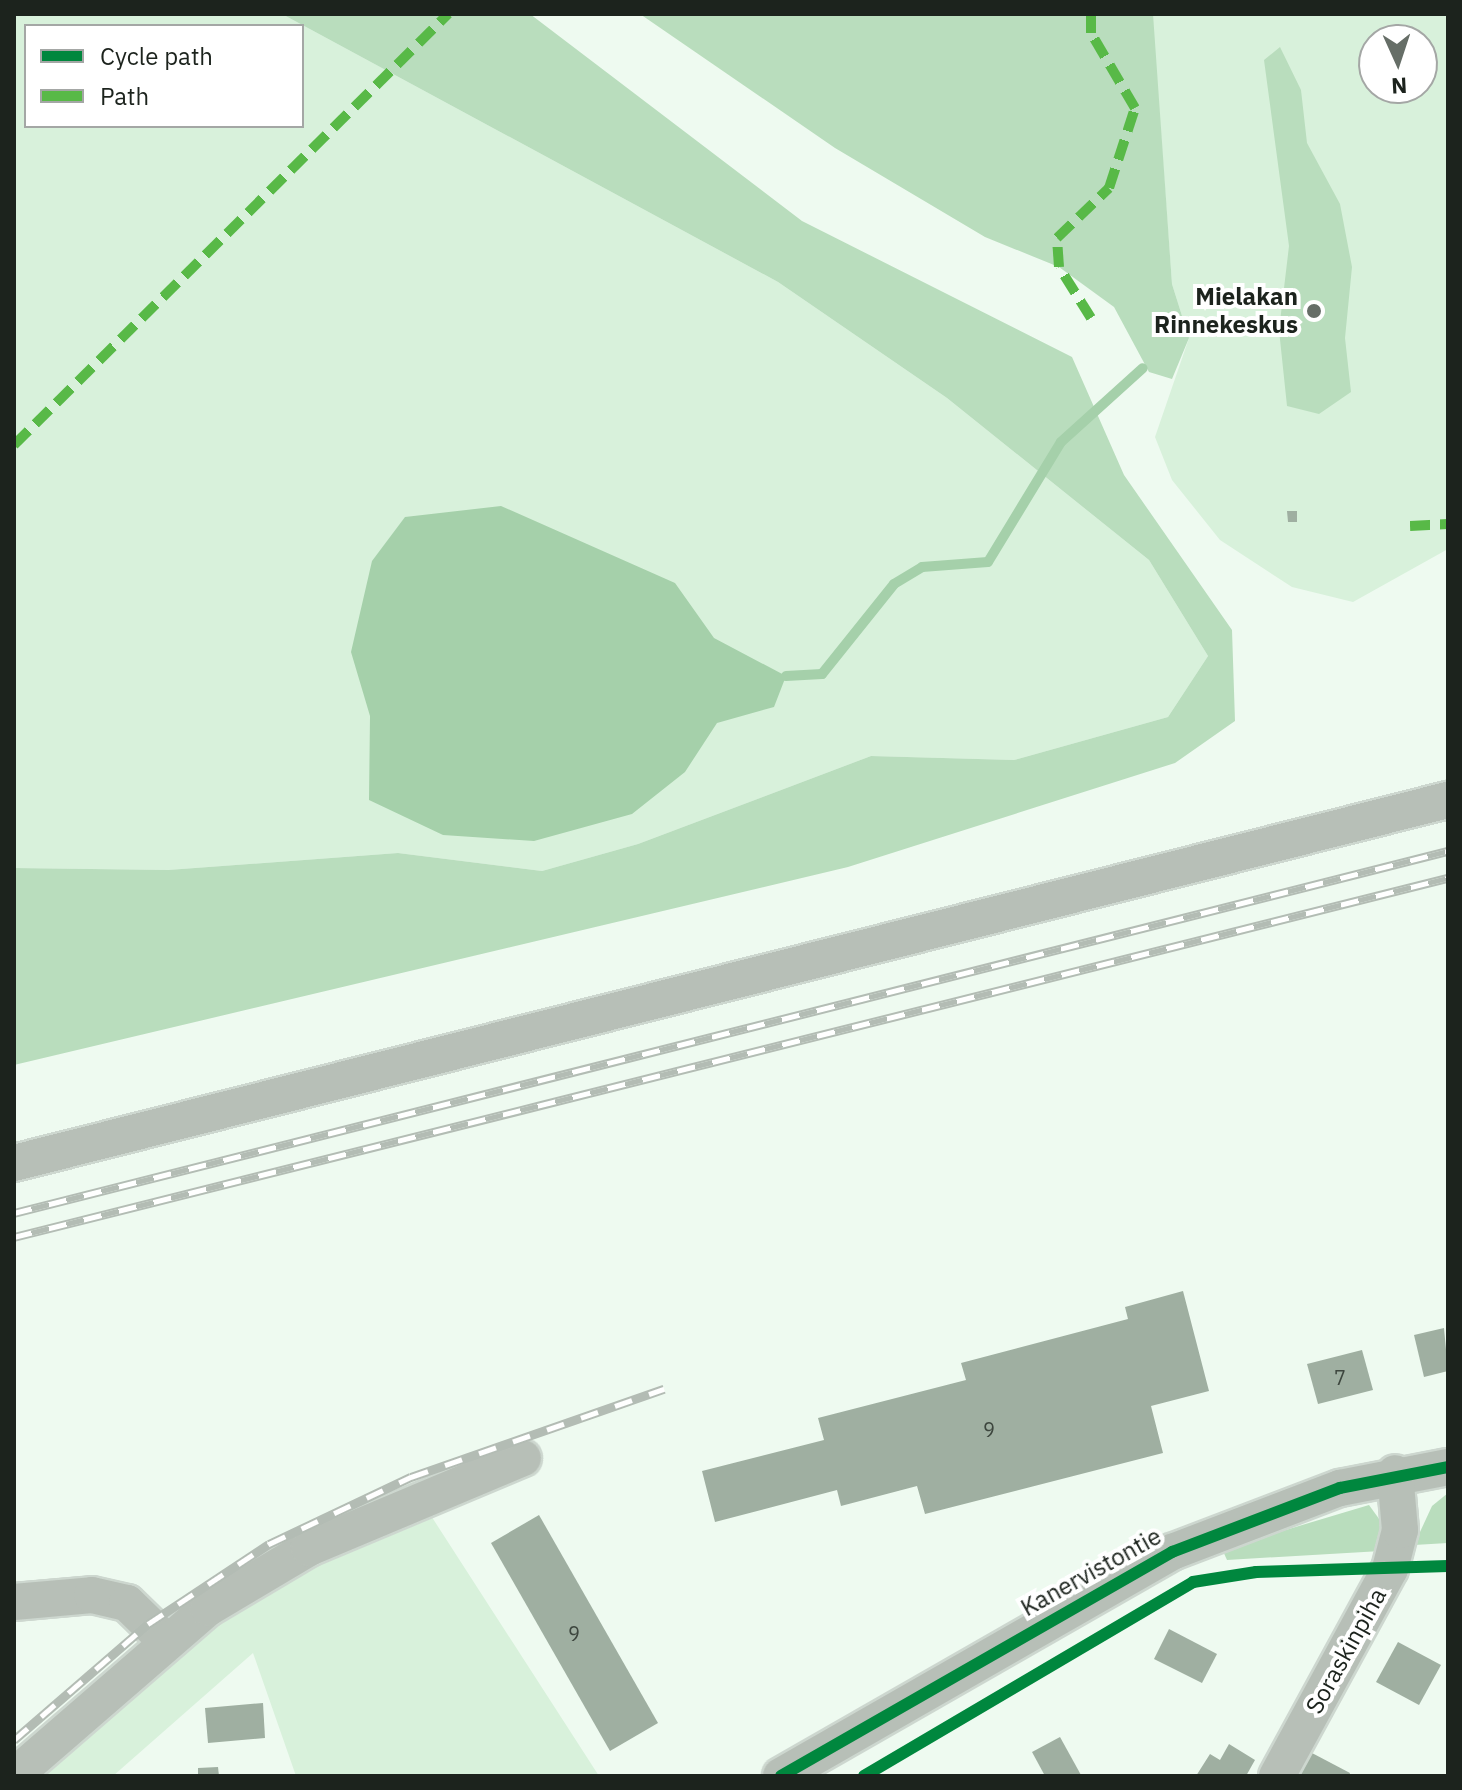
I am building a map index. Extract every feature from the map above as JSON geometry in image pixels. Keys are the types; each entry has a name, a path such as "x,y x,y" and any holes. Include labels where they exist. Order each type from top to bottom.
{"street":[{"path":"14,1163 1448,800"},
{"path":"14,1776 164,1639 309,1548 523,1458"},
{"name":"Kanervistontie","path":"781,1776 1172,1552 1263,1512 1395,1473 1448,1467"},
{"name":"Soraskinpiha","path":"1277,1776 1390,1569 1400,1530 1395,1473"},
{"path":"14,1602 92,1595 127,1603 164,1639"}],"shaded area":[{"path":"14,14 282,14 301,24 24,24 24,128 304,128 304,26 778,282 947,398 1149,560 1208,656 1168,717 1014,760 871,756 638,844 542,871 398,853 168,870 14,868"},
{"path":"282,14 530,14 802,221 1072,357 1124,475 1232,630 1235,721 1175,763 848,867 14,1065 14,868 168,870 398,853 542,871 638,844 871,756 1014,760 1168,717 1208,656 1149,560 947,398 778,282"},
{"path":"640,14 1153,14 1172,284 1189,338 1172,379 1149,372 1114,307 1059,267 985,237 835,148"},
{"name":"Mielakan Rinnekeskus","path":"1152,14 1448,14 1448,549 1353,602 1292,587 1220,540 1172,480 1155,437 1189,338 1172,284"},
{"path":"1280,47 1301,90 1307,143 1340,204 1352,267 1345,338 1351,392 1319,414 1287,406 1279,330 1289,246 1264,60"},
{"path":"501,506 675,583 714,638 786,676 774,707 717,723 685,772 632,814 534,841 443,835 369,800 370,716 351,652 372,561 405,517"},
{"path":"1448,1493 1448,1543 1414,1545 1432,1506"},
{"path":"1369,1505 1382,1523 1381,1551 1227,1560 1222,1549"},
{"path":"426,1508 599,1776 296,1776 253,1653 113,1776 36,1776 244,1596"}],"building":[{"path":"1287,511 1297,511 1297,522 1288,522"},
{"path":"1183,1291 1209,1391 1151,1406 1163,1453 925,1514 917,1486 841,1506 837,1490 715,1522 702,1471 824,1440 818,1418 966,1380 961,1363 1128,1319 1125,1307"},
{"path":"1444,1328 1448,1371 1424,1377 1414,1335"},
{"path":"1362,1350 1373,1390 1318,1404 1307,1364"},
{"path":"539,1515 658,1723 610,1751 491,1543"},
{"path":"1169,1629 1217,1654 1202,1683 1154,1659"},
{"path":"1398,1642 1441,1665 1419,1705 1376,1682"},
{"path":"263,1703 265,1738 208,1743 205,1708"},
{"path":"1060,1737 1081,1775 1045,1776 1032,1752"},
{"path":"1229,1744 1255,1760 1246,1776 1196,1776 1210,1754 1220,1760"},
{"path":"1312,1753 1350,1773 1349,1776 1299,1776"},
{"path":"218,1767 219,1776 198,1776 198,1768"}],"waterway":[{"path":"786,676 822,674 894,584 922,567 988,562 1061,442 1143,368"}],"railway":[{"path":"14,1213 1448,851"},
{"path":"14,1237 1448,878"},
{"path":"14,1740 148,1624 269,1544 411,1477 664,1389"}],"marked path":[{"path":"14,445 448,14"},
{"path":"1091,14 1091,33 1135,108 1109,188 1057,238 1059,267 1091,318"},
{"path":"1410,526 1448,524"}],"cycle path":[{"path":"781,1776 1172,1552 1340,1488 1448,1467"},
{"path":"864,1776 1193,1582 1256,1572 1448,1566"}],"place":[{"name":"Mielakan Rinnekeskus","path":"1314,311"}]}
